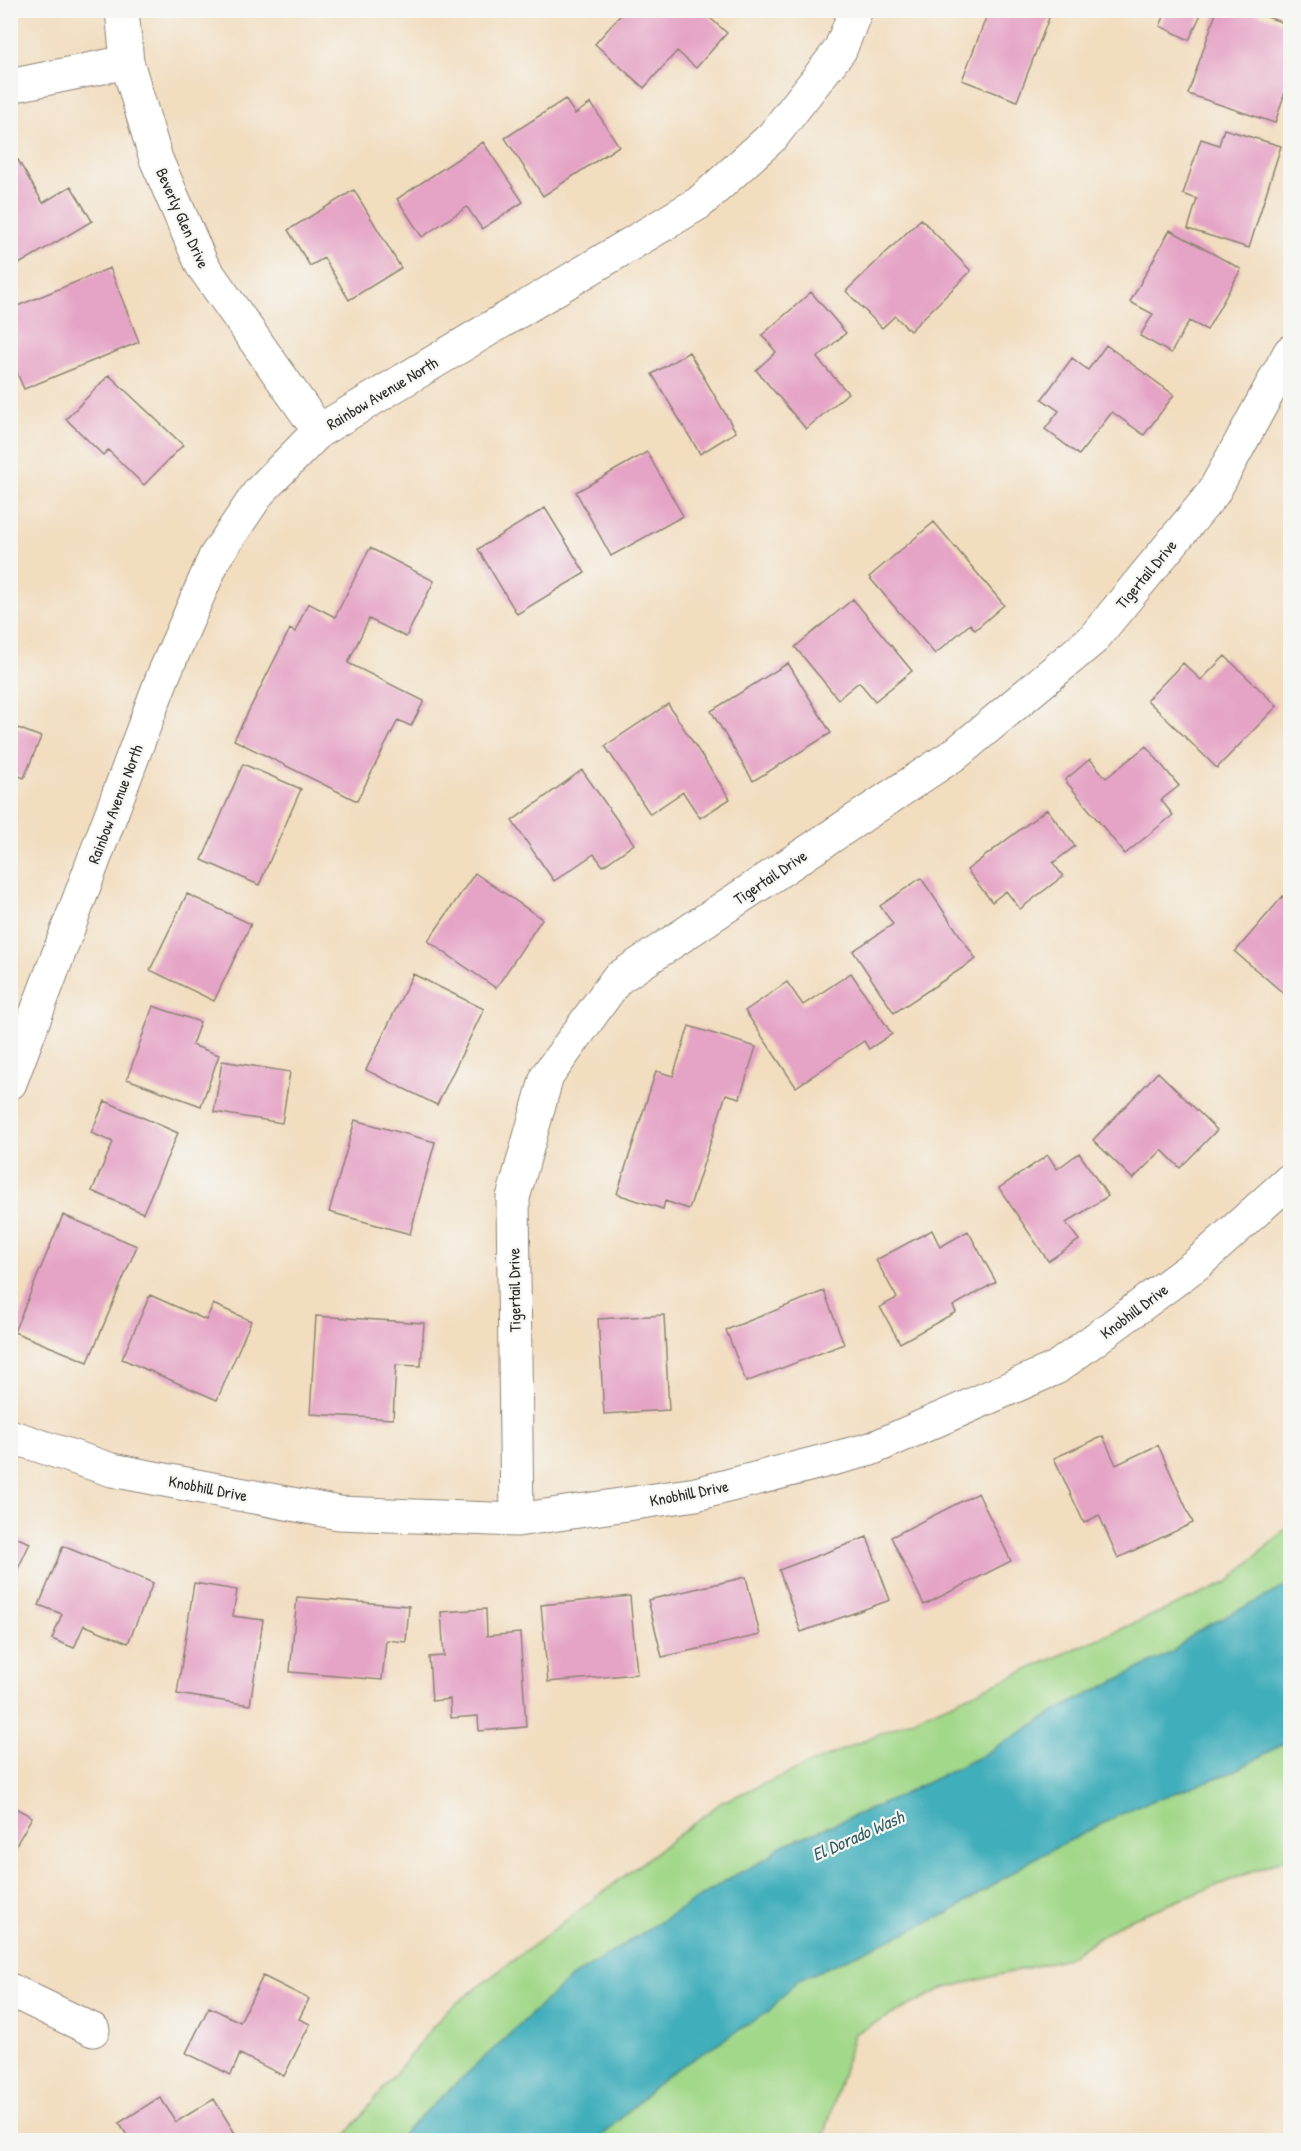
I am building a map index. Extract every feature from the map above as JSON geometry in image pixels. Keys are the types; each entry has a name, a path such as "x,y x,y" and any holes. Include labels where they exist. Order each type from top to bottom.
{"street":[{"name":"Beverly Glen Drive","path":"122,10 127,62 156,159 202,265 319,431"},
{"name":"Rainbow Avenue North","path":"10,1083 164,676 215,557 259,492 319,431 699,203 772,137 840,50 856,10"},
{"path":"10,86 127,62"},
{"name":"Tigertail Drive","path":"517,1520 513,1198 547,1076 617,979 958,752 1093,639 1213,493 1290,352"},
{"name":"Knobhill Drive","path":"10,1436 112,1470 339,1513 517,1520 696,1494 871,1449 1056,1368 1198,1263 1290,1180"},
{"path":"10,1990 93,2030"}],"green space":[{"path":"1290,1525 1290,1857 1123,1922 1067,1958 942,1989 854,2034 823,2140 342,2140 445,2012 722,1802 1227,1583"}],"water":[{"name":"El Dorado Wash","path":"1290,1584 1290,1740 1233,1772 1135,1807 1032,1860 951,1912 797,1981 769,2011 666,2076 598,2140 398,2140 569,1979 733,1876 768,1858 779,1847 889,1801 979,1757 1069,1704 1172,1652 1195,1632"}],"building":[{"path":"625,10 701,10 727,33 696,68 677,51 644,88 595,44"},
{"path":"989,10 1052,10 1017,101 962,80"},
{"path":"1167,10 1203,10 1189,40 1160,26"},
{"path":"1217,10 1247,10 1290,25 1290,77 1275,123 1188,94"},
{"path":"565,99 575,114 591,103 619,146 543,196 505,138"},
{"path":"1224,129 1281,146 1249,248 1188,229 1197,199 1183,194 1201,139 1219,145"},
{"path":"483,142 523,202 482,229 467,207 422,237 397,199"},
{"path":"18,160 43,203 71,186 92,221 14,267 10,261 10,165"},
{"path":"354,190 401,268 349,300 324,258 310,266 288,230"},
{"path":"921,219 971,271 910,331 895,316 882,328 846,291"},
{"path":"1170,230 1241,269 1207,330 1189,321 1171,353 1140,336 1153,314 1130,302"},
{"path":"110,268 139,342 24,389 10,356 10,309"},
{"path":"811,292 846,333 817,358 848,393 806,429 756,370 776,352 762,335"},
{"path":"1106,345 1174,395 1144,435 1112,412 1079,455 1045,429 1059,411 1042,399 1072,358 1088,370"},
{"path":"689,352 736,432 700,454 652,374"},
{"path":"109,375 183,445 144,485 108,450 103,455 66,419"},
{"path":"647,452 683,516 611,556 576,492"},
{"path":"545,508 585,573 517,614 478,549"},
{"path":"934,522 1004,605 975,630 970,624 935,654 869,577"},
{"path":"370,548 434,581 406,637 369,619 348,663 424,701 411,726 398,720 357,801 234,740 290,629 295,632 308,603 335,617"},
{"path":"853,599 912,671 875,701 859,682 838,699 795,647"},
{"path":"1225,656 1277,706 1217,768 1147,700 1183,663 1201,680"},
{"path":"788,663 831,733 753,781 711,711"},
{"path":"668,704 730,799 700,818 683,792 650,814 605,746"},
{"path":"10,725 41,737 24,778 10,772"},
{"path":"1146,746 1179,786 1161,800 1173,815 1125,854 1065,780 1090,759 1106,778"},
{"path":"243,764 301,789 259,885 202,860"},
{"path":"582,770 634,844 603,866 594,854 554,881 512,821"},
{"path":"1047,809 1075,846 1053,863 1063,876 1020,909 1006,891 992,902 967,870"},
{"path":"475,873 542,919 496,988 428,941"},
{"path":"921,878 976,959 894,1013 853,951 893,924 880,906"},
{"path":"187,894 251,924 214,1001 150,970"},
{"path":"1283,896 1290,902 1290,993 1288,997 1235,952"},
{"path":"851,973 892,1034 869,1049 864,1041 796,1087 745,1011 787,982 803,1005"},
{"path":"413,974 484,1009 437,1105 366,1070"},
{"path":"153,1006 200,1022 192,1045 219,1055 201,1106 127,1079"},
{"path":"689,1026 756,1047 740,1098 726,1094 689,1209 665,1201 663,1209 617,1194 656,1071 673,1076"},
{"path":"222,1061 290,1072 282,1123 214,1112"},
{"path":"1158,1072 1217,1130 1180,1168 1162,1150 1133,1179 1093,1140"},
{"path":"105,1101 178,1133 143,1213 92,1191 113,1142 91,1133"},
{"path":"355,1120 435,1142 410,1234 329,1212"},
{"path":"1079,1153 1108,1196 1066,1223 1079,1240 1048,1261 999,1188 1048,1155 1057,1169"},
{"path":"63,1215 137,1246 88,1362 14,1332"},
{"path":"932,1230 940,1247 968,1231 996,1282 953,1306 956,1312 900,1343 880,1307 897,1298 876,1260"},
{"path":"824,1291 844,1344 746,1382 726,1330"},
{"path":"150,1295 206,1320 213,1304 251,1321 217,1400 122,1359"},
{"path":"664,1315 669,1410 604,1414 598,1319"},
{"path":"316,1316 424,1323 421,1366 396,1365 393,1419 310,1414"},
{"path":"1103,1436 1116,1465 1158,1445 1193,1523 1118,1558 1099,1515 1084,1523 1054,1458"},
{"path":"978,1493 1011,1561 924,1605 891,1537"},
{"path":"10,1535 30,1543 10,1586"},
{"path":"867,1537 890,1600 801,1632 779,1570"},
{"path":"63,1546 153,1583 128,1643 84,1625 74,1648 52,1639 62,1614 39,1605"},
{"path":"746,1577 760,1635 662,1657 648,1600"},
{"path":"194,1583 237,1590 233,1616 263,1620 250,1705 177,1694"},
{"path":"630,1596 637,1674 548,1682 541,1605"},
{"path":"297,1597 409,1606 406,1642 386,1640 382,1680 290,1672"},
{"path":"486,1609 487,1636 520,1633 526,1727 479,1731 478,1716 451,1718 450,1699 432,1701 429,1657 444,1656 441,1612"},
{"path":"10,1805 32,1817 10,1856"},
{"path":"263,1976 309,1999 299,2019 310,2024 284,2076 240,2054 231,2075 186,2053 209,2007 240,2022"},
{"path":"160,2097 176,2122 214,2099 239,2140 130,2140 119,2123"}]}
